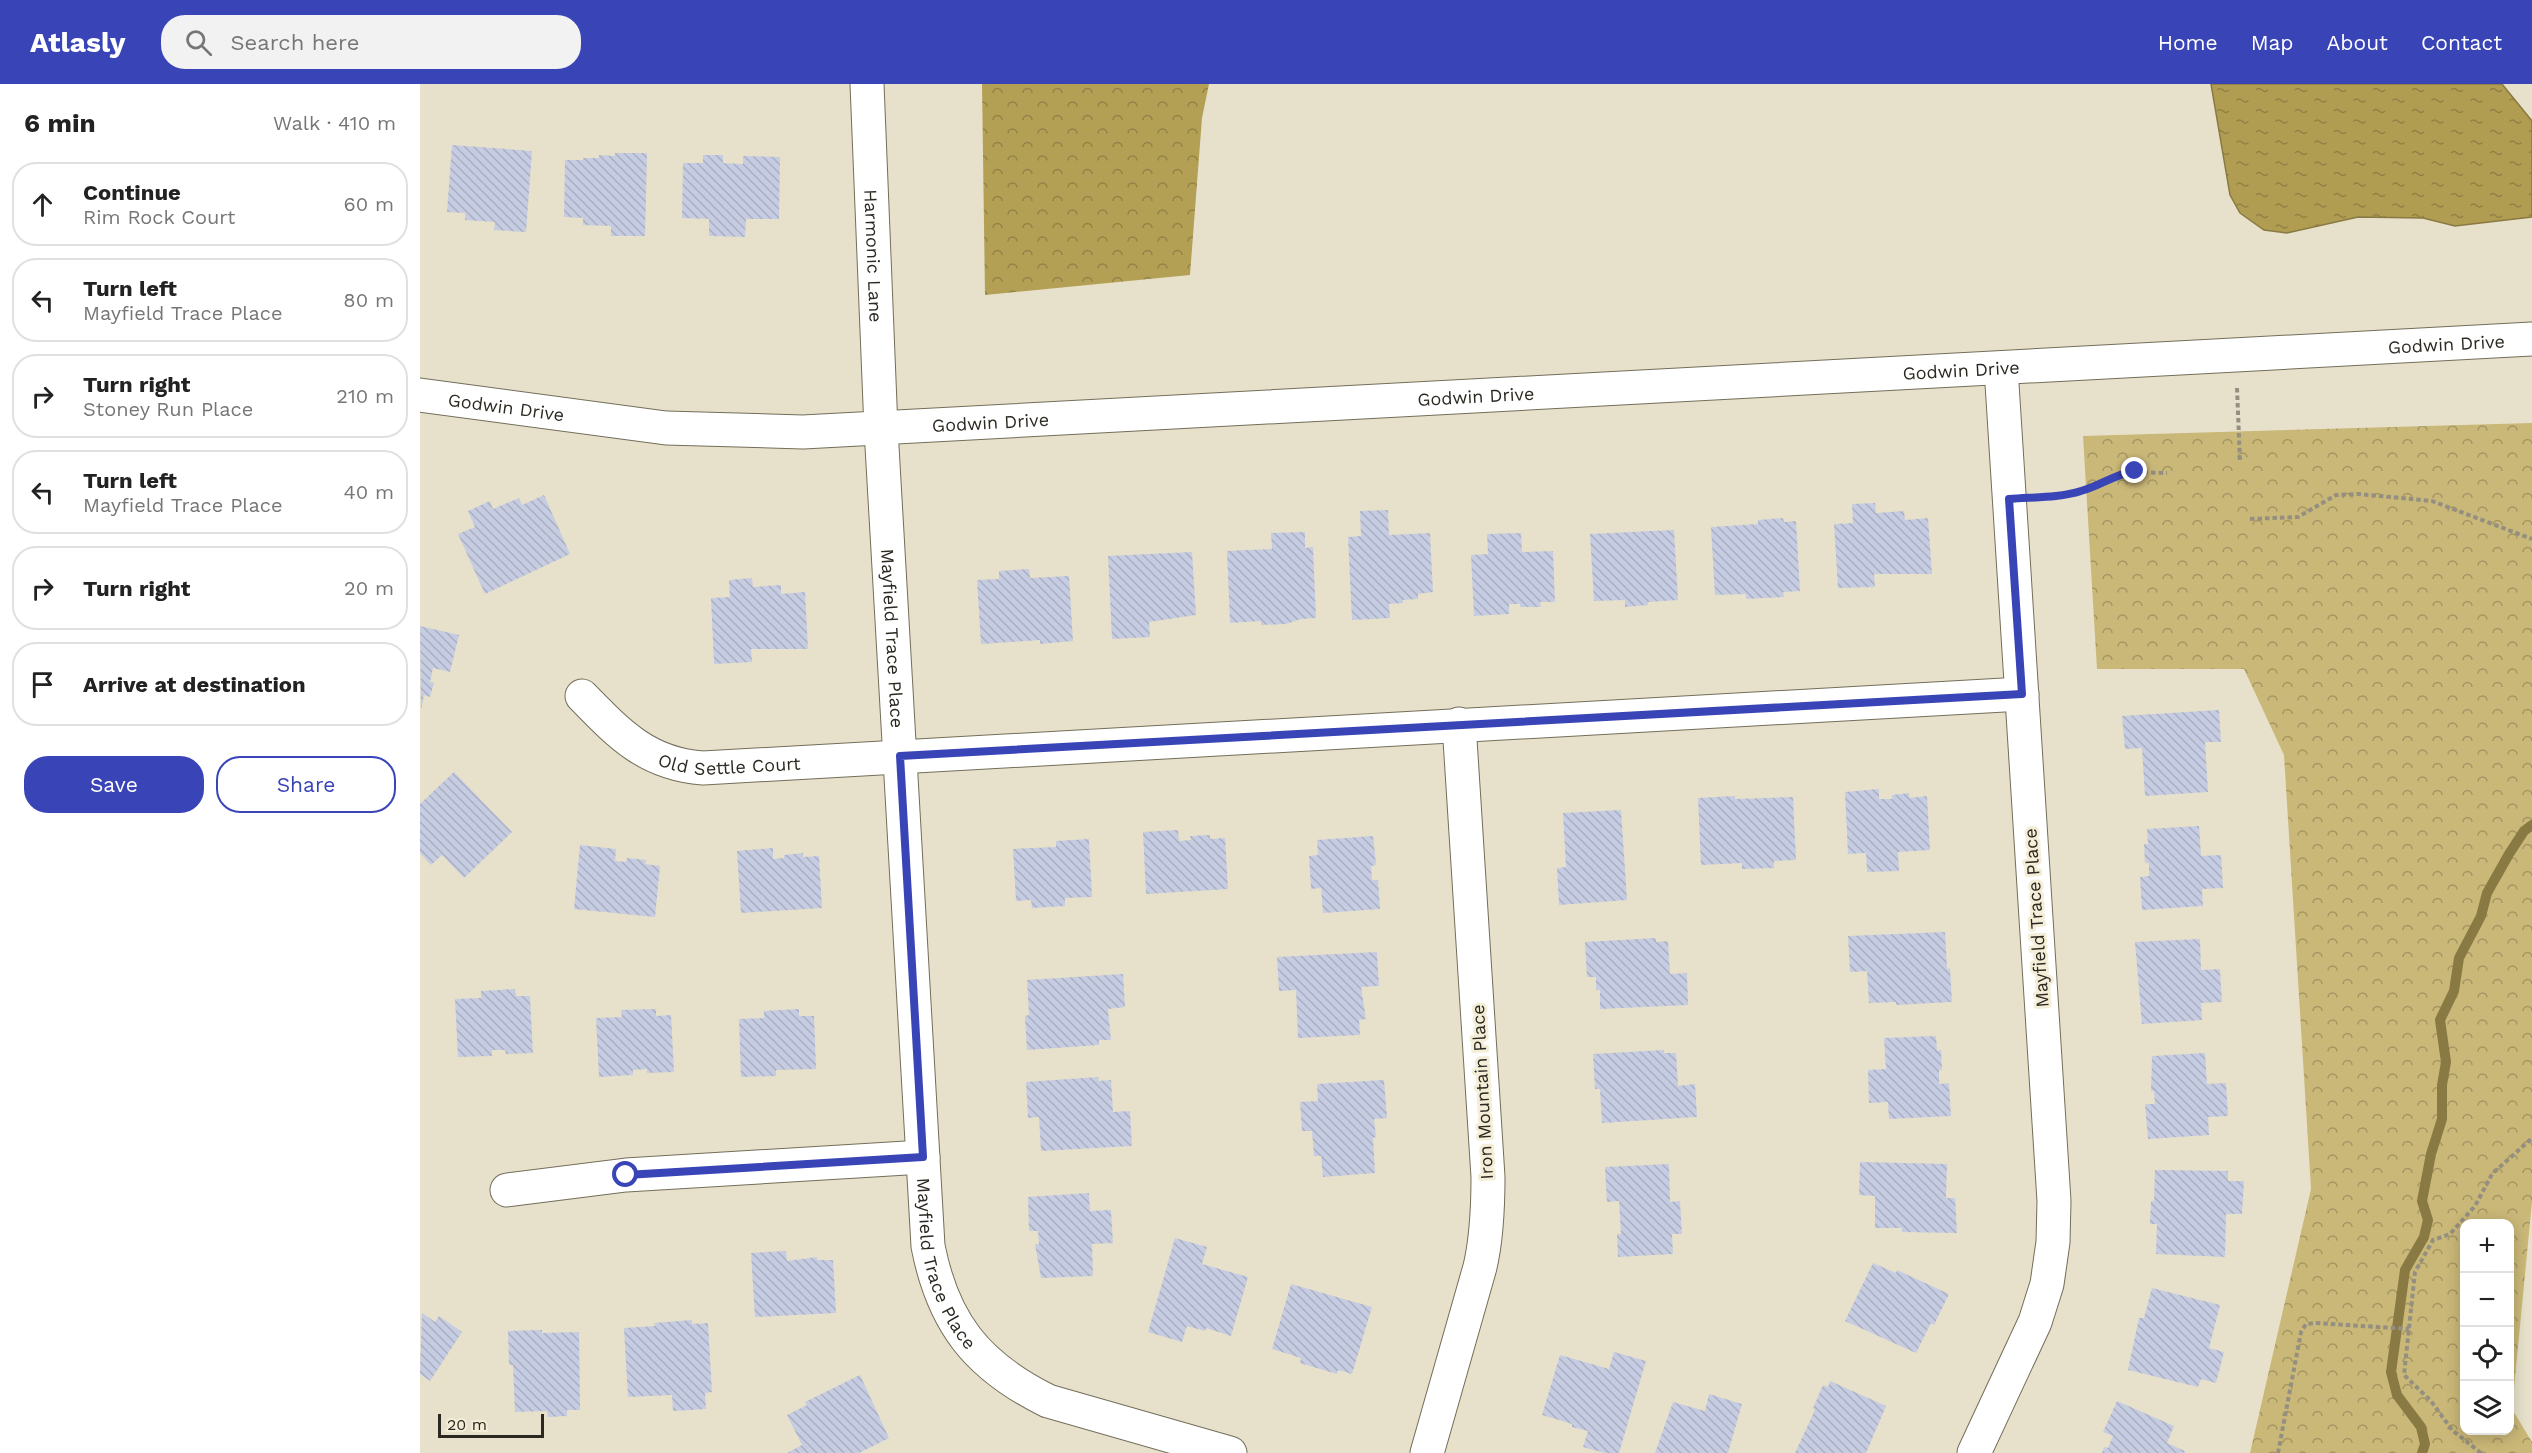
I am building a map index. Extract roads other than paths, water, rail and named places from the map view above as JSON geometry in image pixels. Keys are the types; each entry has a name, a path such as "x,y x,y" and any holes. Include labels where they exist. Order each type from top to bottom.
{"street":[{"name":"Harmonic Lane","path":"867,84 881,429"},
{"name":"Godwin Drive","path":"420,395 666,428 803,432 2532,339"},
{"name":"Mayfield Trace Place","path":"1974,1453 2035,1322 2047,1284 2053,1242 2054,1202 2001,368"},
{"name":"Mayfield Trace Place","path":"881,429 928,1245 934,1277 958,1329 1004,1377 1048,1401 1230,1453"},
{"name":"Old Settle Court","path":"582,696 612,727 636,747 664,761 703,768 2022,694"},
{"name":"Iron Mountain Place","path":"1427,1453 1487,1237 1488,1177 1459,724"},
{"path":"507,1190 626,1175 923,1157"}],"water":[{"path":"2211,84 2502,84 2532,121 2532,217 2455,226 2423,218 2358,217 2287,233 2264,230 2240,213 2230,195"}],"waterway":[{"path":"2422,1453 2425,1444 2421,1427 2397,1395 2391,1372 2405,1270 2424,1237 2428,1220 2422,1201 2431,1154 2442,1119 2442,1085 2446,1062 2440,1020 2454,991 2459,958 2481,916 2487,893 2524,831 2532,825"}]}
